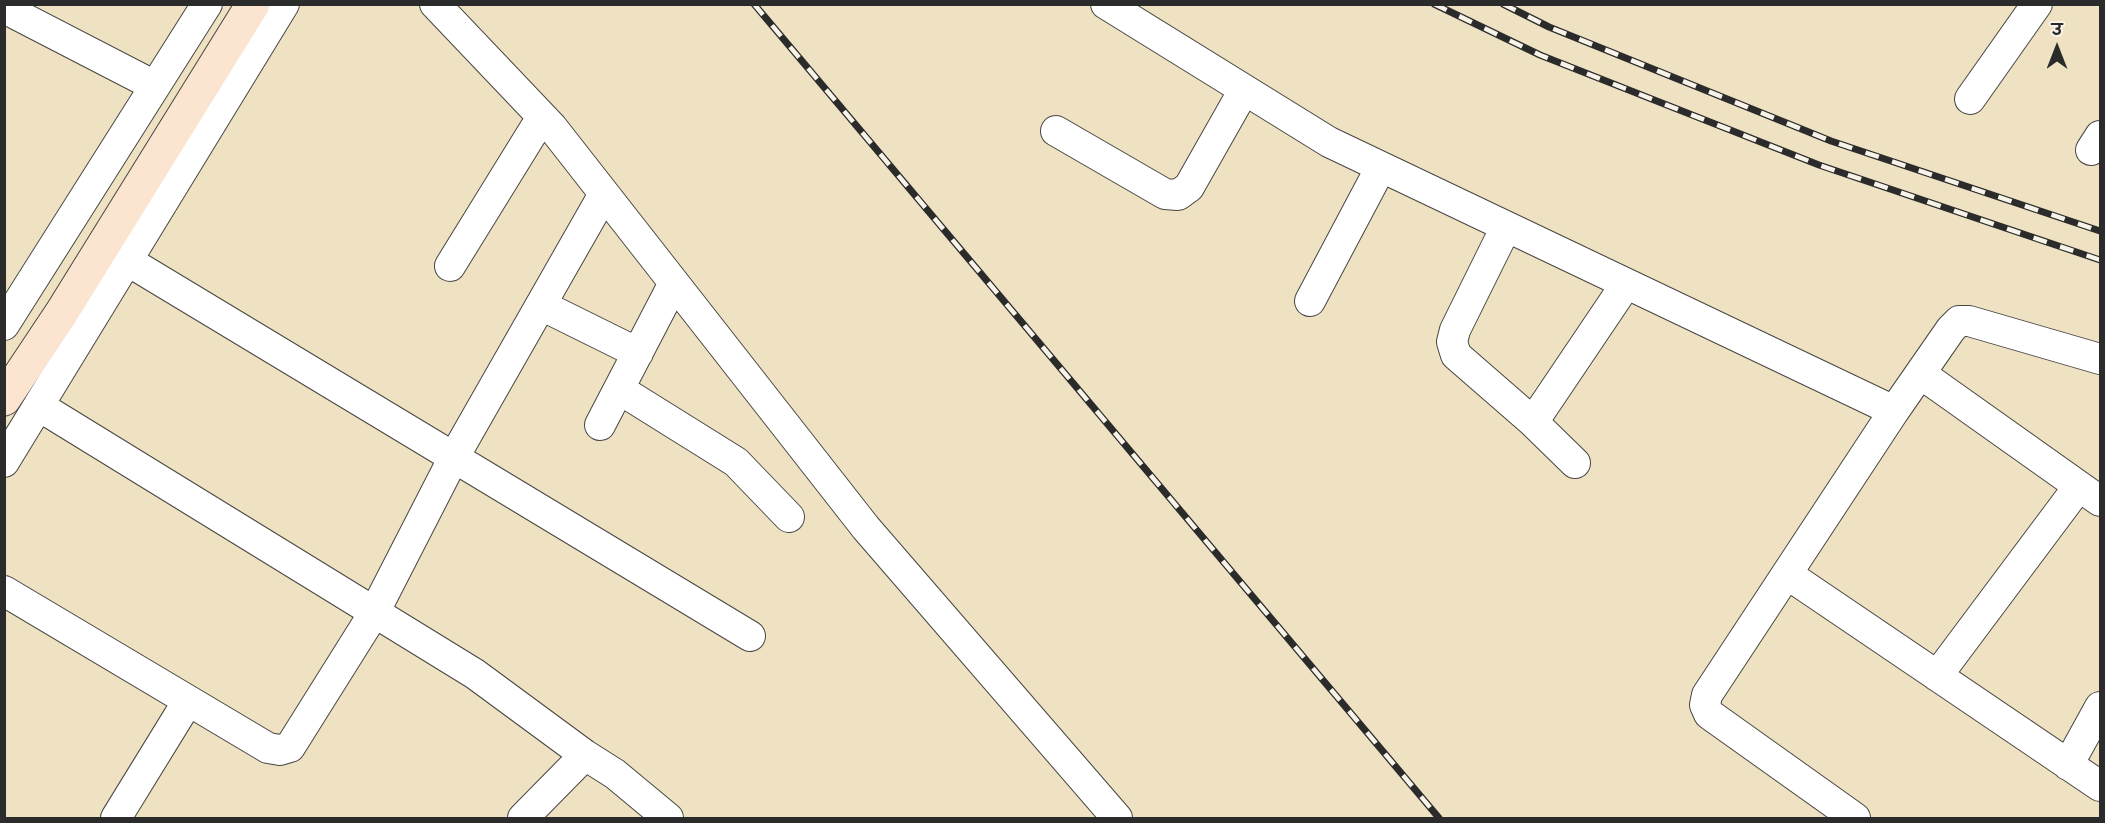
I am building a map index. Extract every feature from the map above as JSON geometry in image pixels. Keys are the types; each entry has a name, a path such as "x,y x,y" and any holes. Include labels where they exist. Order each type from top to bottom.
{"main road":[{"path":"4,399 62,312 253,4"}],"street":[{"path":"4,325 207,4"},
{"path":"4,462 284,4"},
{"path":"435,4 542,117 866,528 1117,819"},
{"path":"1106,4 1329,142 1894,411"},
{"path":"1970,99 2037,4"},
{"path":"4,8 155,86"},
{"path":"1056,131 1165,194 1178,195 1189,187 1244,90"},
{"path":"450,266 542,117"},
{"path":"1310,301 1381,167"},
{"path":"4,591 268,748 280,750 290,747 374,613 454,458 604,194"},
{"path":"1506,227 1455,330 1452,342 1456,355 1533,422 1575,464"},
{"path":"128,261 750,636"},
{"path":"600,425 674,283"},
{"path":"1533,422 1626,284"},
{"path":"541,304 638,353"},
{"path":"1855,819 1709,714 1704,705 1707,695 1894,411 1951,329 1959,321 1969,321 2100,359"},
{"path":"1921,374 2090,493 1937,676"},
{"path":"619,389 736,462 789,518"},
{"path":"39,406 475,674 585,755 615,774 668,819"},
{"path":"1787,574 2100,786"},
{"path":"116,819 188,701"},
{"path":"2068,765 2100,707"},
{"path":"523,819 585,755"}],"railway":[{"path":"754,4 1439,818"},
{"path":"1434,4 1540,55 1819,165 2100,260"},
{"path":"1503,4 1549,27 1831,141 2100,231"}]}
